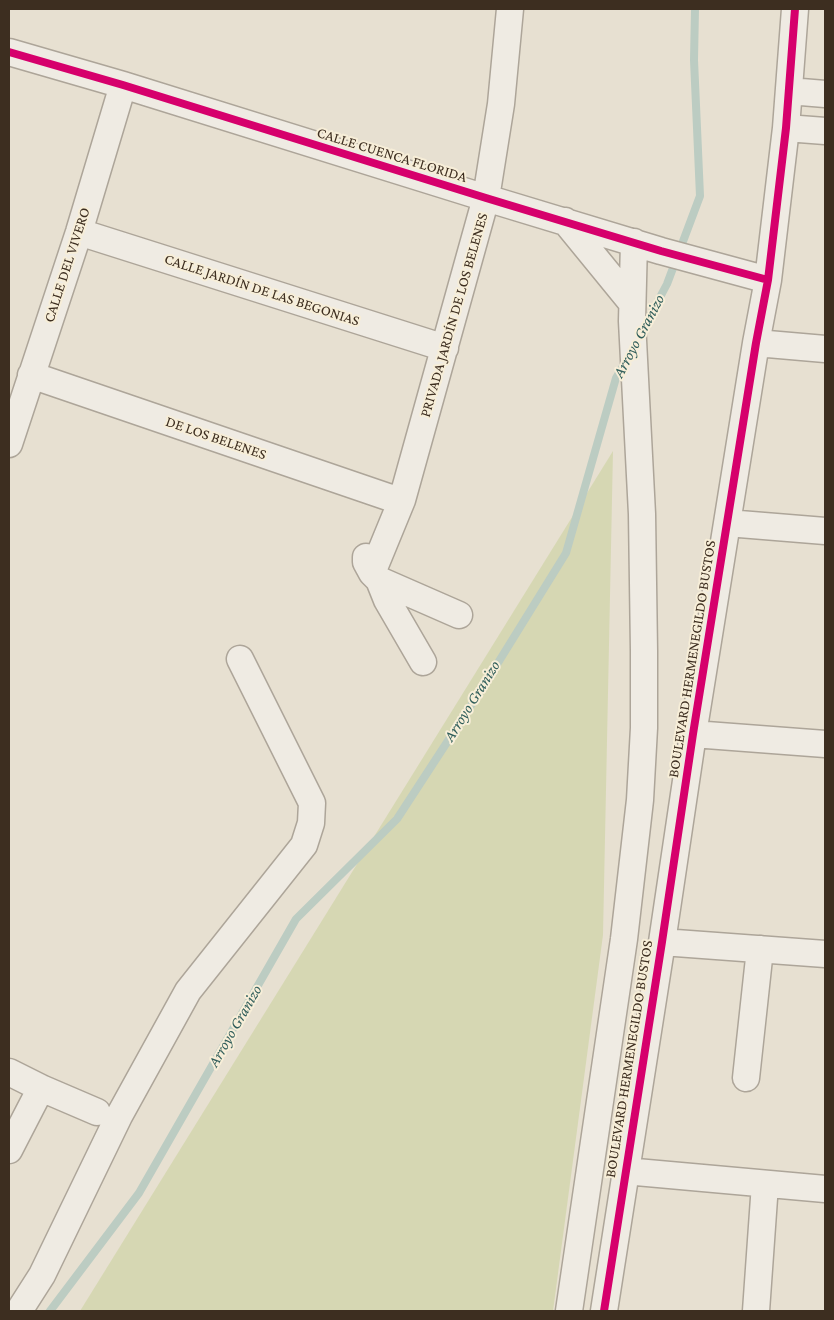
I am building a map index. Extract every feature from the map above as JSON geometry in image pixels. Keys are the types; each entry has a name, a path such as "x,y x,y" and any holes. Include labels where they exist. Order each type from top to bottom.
{"street":[{"name":"PRIVADA JARDÍN DE LOS BELENES","path":"375,576 395,498 445,348 486,198 501,104 510,9"},
{"name":"BOULEVARD HERMENEGILDO BUSTOS","path":"604,1311 693,734 756,343 768,280 786,128 795,9"},
{"name":"CALLE CUENCA FLORIDA","path":"9,52 123,85 661,251 768,280"},
{"name":"CALLE DEL VIVERO","path":"9,444 79,232 123,85"},
{"path":"789,91 825,94"},
{"path":"786,128 825,131"},
{"path":"565,221 632,312"},
{"name":"CALLE JARDÍN DE LAS BEGONIAS","path":"79,232 445,348"},
{"name":"BOULEVARD HERMENEGILDO BUSTOS","path":"569,1311 624,939 640,800 644,728 644,661 642,514 632,312 634,242"},
{"path":"756,343 825,349"},
{"name":"DE LOS BELENES","path":"31,375 395,498"},
{"path":"727,523 825,531"},
{"path":"375,576 458,615"},
{"path":"375,576 423,662"},
{"path":"19,1311 42,1276 119,1116 188,991 304,845 311,823 312,803 240,659"},
{"path":"693,734 825,744"},
{"path":"662,942 825,954"},
{"path":"746,1078 760,949"},
{"path":"9,1072 96,1112"},
{"path":"9,1150 41,1088"},
{"path":"625,1171 825,1189"},
{"path":"756,1311 765,1184"}],"green space":[{"path":"613,451 603,935 553,1311 80,1311"}],"waterway":[{"name":"Arroyo Granizo","path":"641,333 667,284 700,196 694,60 695,9"},
{"name":"Arroyo Granizo","path":"50,1311 139,1193 296,919 397,819 483,687 566,553 616,378 626,361"}],"cycle path":[{"path":"604,1311 693,734 756,343 768,280 786,128 795,9"},
{"path":"9,52 123,85 661,251 768,280"}]}
